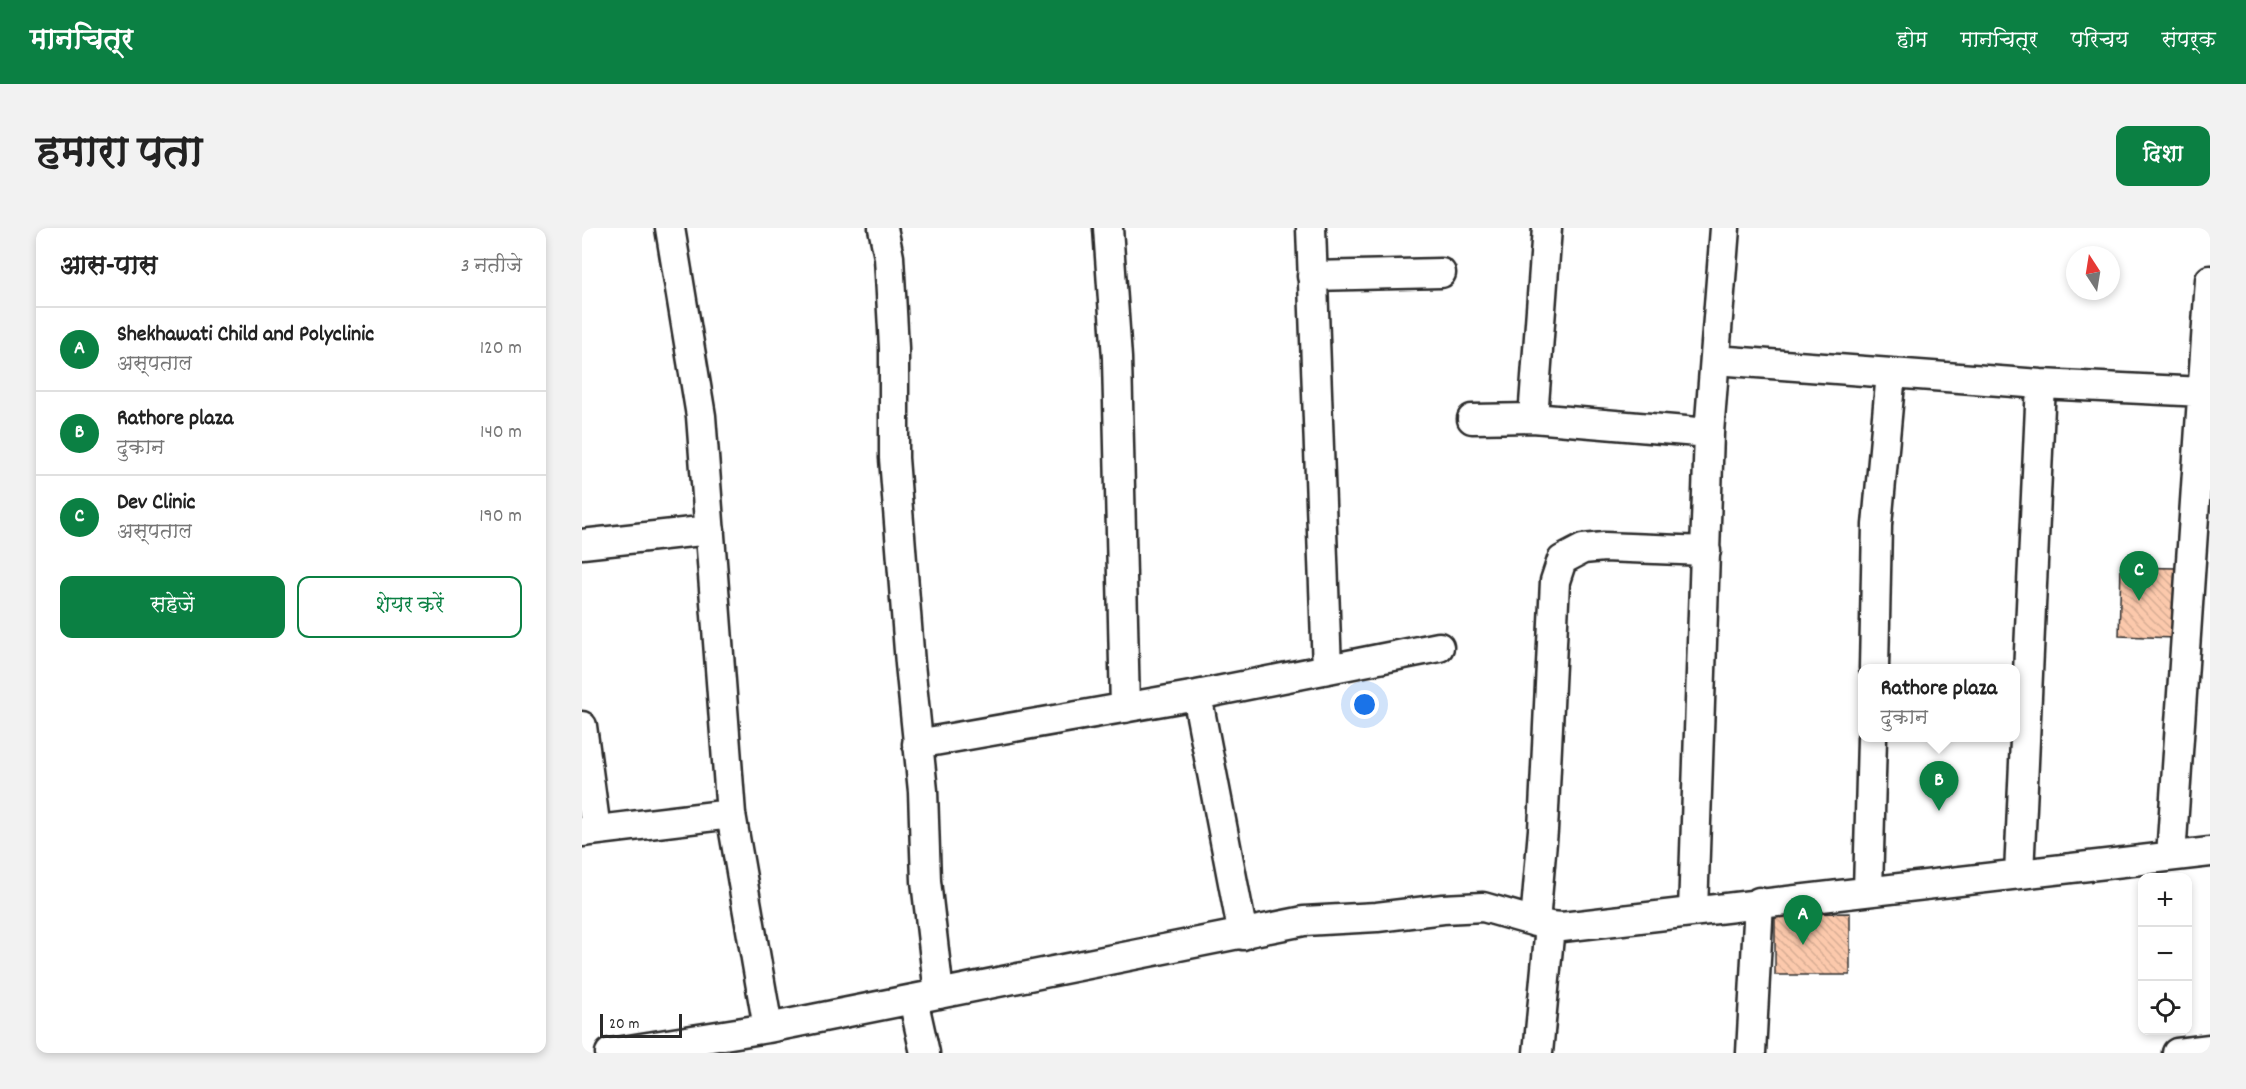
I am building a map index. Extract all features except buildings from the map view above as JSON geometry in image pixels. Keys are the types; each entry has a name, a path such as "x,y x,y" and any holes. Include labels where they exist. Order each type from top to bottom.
{"street":[{"path":"670,228 700,416 731,814 756,1037"},
{"path":"883,228 889,257 894,348 894,458 922,791 926,881 925,1053"},
{"path":"1108,228 1117,358 1125,708"},
{"path":"1311,228 1326,669"},
{"path":"1533,418 1546,228"},
{"path":"1693,911 1709,432 1725,228"},
{"path":"1312,276 1441,273"},
{"path":"2171,856 2203,492 2203,392 2210,280"},
{"path":"1715,360 2041,384 2203,392"},
{"path":"1874,664 1877,525 1891,373"},
{"path":"2019,874 2041,384"},
{"path":"1472,419 1533,418 1709,432"},
{"path":"582,544 710,530"},
{"path":"1538,1053 1543,830 1555,581 1562,560 1583,549 1604,547 1706,551"},
{"path":"917,744 1197,695 1439,647"},
{"path":"1197,695 1243,935"},
{"path":"582,726 589,831 731,814"},
{"path":"1868,891 1872,742"},
{"path":"610,1053 756,1037 926,996 1243,935 1304,921 1483,907 1542,924 1562,927 1759,902 2210,852"},
{"path":"1751,1053 1759,902"},
{"path":"2177,1053 2210,1049"}],"place":[{"name":"Dev Clinic","path":"2139,601"},
{"name":"Rathore plaza","path":"1939,811"},
{"name":"Shekhawati Child and Polyclinic","path":"1803,945"}]}
